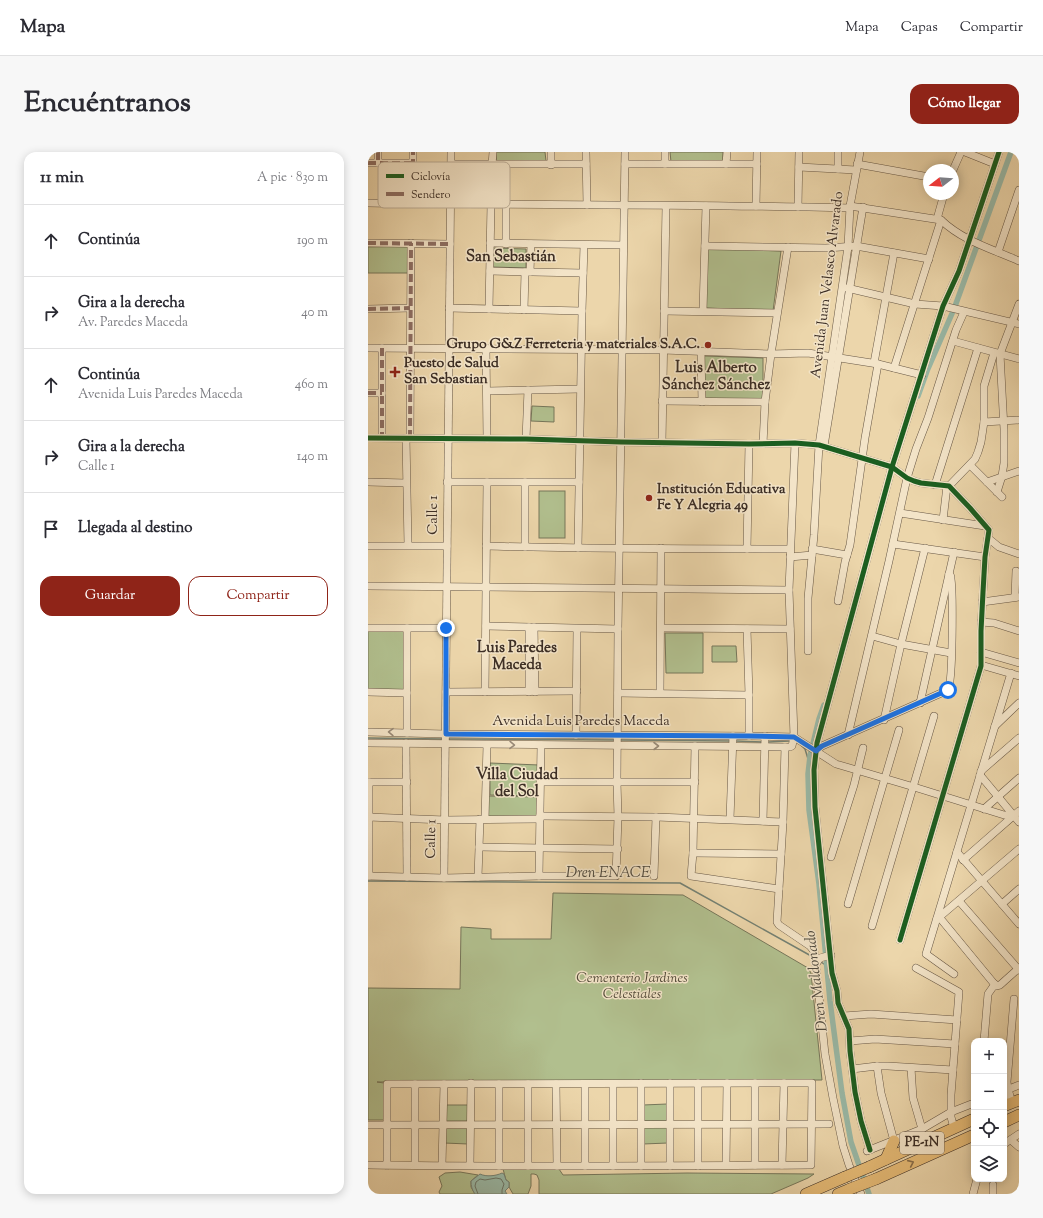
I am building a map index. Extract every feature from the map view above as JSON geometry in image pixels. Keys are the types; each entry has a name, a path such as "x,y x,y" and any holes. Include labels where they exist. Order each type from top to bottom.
{"highway":[{"path":"1007,1121 1019,1115"},
{"name":"PE-1N","path":"806,1194 971,1121"},
{"name":"PE-1N","path":"838,1194 971,1138"},
{"path":"886,1159 894,1140"}],"street":[{"path":"368,163 378,163 378,152"},
{"path":"492,162 493,152"},
{"path":"551,152 551,165"},
{"path":"586,152 587,205"},
{"path":"406,782 368,782 368,876 444,878 616,876 618,849 618,629 625,152"},
{"path":"665,152 665,164"},
{"path":"726,164 727,152"},
{"path":"756,206 757,152"},
{"path":"798,207 799,152"},
{"path":"838,152 838,169"},
{"name":"Avenida Juan Velasco Alvarado","path":"808,651 808,598 822,445 836,357 843,286 852,246 850,207 860,152"},
{"path":"956,164 961,152"},
{"path":"965,152 995,164"},
{"path":"971,1104 952,1112 922,1129 868,1151 855,1092 849,1029 838,1003 837,991 832,973 815,807 814,770 819,735 892,467 943,306 972,241 999,152"},
{"path":"510,165 586,164"},
{"path":"625,164 757,164"},
{"path":"799,167 838,169 857,167 923,176"},
{"path":"998,252 1019,190"},
{"path":"894,368 929,259 943,200"},
{"path":"510,204 863,207 939,220 972,241 1019,261"},
{"path":"662,443 666,206"},
{"path":"703,311 706,206"},
{"path":"836,357 850,288 852,246 863,207"},
{"name":"Calle 1","path":"444,878 450,208"},
{"path":"489,309 491,208"},
{"path":"506,208 506,244"},
{"path":"368,243 450,244"},
{"path":"408,545 406,482 411,348 411,243"},
{"path":"490,243 624,245"},
{"path":"524,310 531,244"},
{"path":"578,548 584,245"},
{"path":"705,246 826,248 852,246 929,259"},
{"path":"763,444 770,354 788,247"},
{"path":"838,601 850,545 876,363 894,253"},
{"path":"490,271 583,273"},
{"path":"843,286 915,304 943,306 1016,323"},
{"path":"943,520 948,486 975,459 981,442 984,422 984,386 997,354 1016,323 1019,304"},
{"path":"368,309 410,308"},
{"path":"449,308 582,311"},
{"path":"664,311 777,313"},
{"path":"848,735 872,636 907,478 956,330 964,312"},
{"path":"953,341 1019,359"},
{"path":"368,348 663,350 770,354 808,353 876,363 922,375"},
{"path":"382,348 382,438"},
{"path":"486,348 487,439"},
{"path":"935,485 978,348"},
{"path":"701,352 702,402"},
{"path":"970,465 1000,494 1004,463 1003,421 997,354"},
{"path":"487,391 580,389"},
{"path":"526,440 528,390"},
{"path":"368,393 382,393"},
{"path":"662,401 766,402"},
{"path":"984,422 1019,420"},
{"path":"368,438 580,440 662,443 795,443 822,445 892,467 907,478 921,483 948,486 989,530 985,557 982,602 981,665 900,940"},
{"path":"795,443 789,590 794,737 792,746 785,747 783,822 777,922 779,925 812,948 816,964 826,1054 833,1098 843,1146 861,1194"},
{"path":"747,549 749,444"},
{"path":"987,482 1002,476 1019,472"},
{"path":"368,482 406,482"},
{"path":"447,482 579,482"},
{"path":"485,692 486,482"},
{"path":"525,482 525,547"},
{"path":"900,513 986,526"},
{"path":"988,538 999,547 1019,554"},
{"path":"893,544 985,557"},
{"path":"368,546 447,546"},
{"path":"486,546 790,549"},
{"path":"660,693 661,548"},
{"path":"884,720 925,548"},
{"path":"790,557 812,552 847,555"},
{"path":"920,703 954,552"},
{"path":"982,602 1017,597 1016,571"},
{"path":"816,751 822,746 884,720 944,692 949,688 951,653 951,578 949,574"},
{"path":"368,586 789,590"},
{"path":"981,622 994,623 1019,631"},
{"path":"486,626 618,629"},
{"path":"532,627 532,692"},
{"path":"368,628 446,628"},
{"path":"406,732 407,628"},
{"path":"661,628 790,629"},
{"path":"576,735 577,629"},
{"path":"747,629 749,736"},
{"path":"872,636 901,644 951,653"},
{"path":"981,652 1019,663"},
{"path":"981,665 1019,676"},
{"path":"954,974 926,954 938,919 956,852 1011,673"},
{"path":"368,692 407,693"},
{"path":"446,692 577,692"},
{"path":"618,693 749,695"},
{"path":"994,728 1019,703"},
{"path":"872,926 934,716"},
{"path":"848,904 899,730"},
{"name":"Avenida Luis Paredes Maceda","path":"368,732 794,737"},
{"path":"730,819 733,736"},
{"path":"763,821 765,736"},
{"path":"794,737 836,764 1004,815 1016,814"},
{"path":"981,773 1019,738"},
{"name":"Avenida Luis Paredes Maceda","path":"368,743 785,747"},
{"path":"406,743 407,877"},
{"path":"478,877 487,745"},
{"path":"539,876 541,745"},
{"path":"695,746 693,852 691,876 779,889"},
{"path":"831,856 854,785 863,748"},
{"path":"981,773 998,796 1016,814 1019,822"},
{"path":"984,809 1019,778"},
{"path":"540,782 695,782"},
{"path":"964,860 1016,814"},
{"path":"368,817 445,820 618,816 783,822"},
{"path":"654,876 656,817"},
{"path":"479,847 618,849"},
{"path":"938,919 1019,849"},
{"path":"693,852 781,854"},
{"path":"956,852 1019,924"},
{"path":"1002,904 1019,889"},
{"path":"938,919 996,986 1000,985 1019,969 960,901"},
{"path":"816,964 820,958 831,955"},
{"path":"916,968 959,992 951,1095 951,1117 954,1128"},
{"path":"984,1038 988,994 995,984"},
{"path":"1007,1083 1014,999"},
{"path":"844,1016 871,1014 957,1020"},
{"path":"850,1041 875,1039 955,1044"},
{"path":"852,1069 877,1066 953,1070"},
{"path":"877,1066 881,1093 894,1140"},
{"path":"911,1068 915,1110 922,1129"},
{"path":"641,1166 642,1083"},
{"path":"670,1083 670,1166"},
{"path":"698,1083 698,1166"},
{"path":"726,1166 727,1083"},
{"path":"755,1083 755,1165"},
{"path":"782,1165 784,1083"},
{"path":"368,1165 386,1166 726,1166 811,1165 812,1083 387,1084 386,1166"},
{"path":"415,1084 415,1165"},
{"path":"442,1165 444,1084"},
{"path":"470,1165 471,1084"},
{"path":"499,1084 499,1166"},
{"path":"528,1084 528,1166"},
{"path":"556,1084 557,1166"},
{"path":"585,1084 585,1166"},
{"path":"613,1084 613,1166"},
{"path":"1007,1090 1019,1085"},
{"path":"1007,1092 1012,1103"},
{"path":"368,1125 828,1124"},
{"path":"1007,1142 1019,1134"},
{"path":"1011,1140 1019,1147"},
{"path":"972,1194 976,1182"},
{"path":"993,1185 993,1194"}],"green space":[{"path":"496,152 545,152 546,161 496,161"},
{"path":"670,152 723,152 723,161 671,162"},
{"path":"408,246 408,273 368,273 368,247"},
{"path":"493,248 526,249 526,268 492,267"},
{"path":"707,248 781,251 773,311 706,308"},
{"path":"704,356 763,358 763,398 704,398"},
{"path":"532,406 554,407 554,422 531,421"},
{"path":"539,491 565,491 565,538 539,538"},
{"path":"368,629 404,630 404,691 368,691"},
{"path":"665,633 703,633 703,673 666,673"},
{"path":"712,646 736,646 737,662 712,662"},
{"path":"490,763 539,765 537,796 490,795"},
{"path":"488,796 537,797 537,818 490,817 488,815"},
{"name":"Cementerio Jardines Celestiales","path":"553,893 683,895 808,968 811,973 822,1080 377,1082 384,1083 384,1120 368,1120 368,988 460,989 461,927 491,929 491,939 551,939"},
{"path":"667,1104 668,1121 643,1121 643,1105"},
{"path":"444,1105 469,1105 469,1121 444,1121"},
{"path":"643,1127 668,1127 668,1143 643,1144"},
{"path":"444,1128 469,1128 468,1144 444,1143"},
{"path":"503,1169 559,1169 563,1175 687,1173 814,1174 771,1194 539,1194 539,1180 537,1175 531,1174 531,1186 528,1194 513,1194 509,1187 509,1182 506,1180"},
{"path":"460,1172 478,1175 471,1181 471,1187 475,1194 440,1194 439,1192 442,1186 439,1177 445,1173"}],"water":[{"path":"502,1173 509,1182 509,1187 505,1191 507,1194 475,1194 471,1181 480,1174 491,1176"}],"waterway":[{"name":"Dren Maldonado","path":"918,396 927,371 954,309 1011,152"},
{"name":"Dren Maldonado","path":"824,705 810,756 808,774 809,810 819,884 830,1001 842,1093 851,1142 869,1194"},
{"path":"368,738 442,739"},
{"path":"448,739 614,740"},
{"path":"620,740 730,741"},
{"path":"736,741 762,742"},
{"path":"768,742 790,741"},
{"name":"Dren Maldonado","path":"802,746 805,749 809,762"},
{"name":"Dren ENACE","path":"368,881 680,883 813,957"},
{"name":"Dren ENACE","path":"821,962 827,966"}],"marked path":[{"path":"378,152 378,163"},
{"path":"413,152 413,162"},
{"path":"368,163 378,163"},
{"path":"368,243 450,244"},
{"path":"410,438 411,243"},
{"path":"368,309 410,308"},
{"path":"382,348 382,438"},
{"path":"368,393 382,393"}],"cycle path":[{"path":"870,1150 861,1121 855,1092 849,1029 838,1003 837,991 832,973 815,807 814,770 817,743 892,467 943,306 959,271 999,152"},
{"path":"368,438 526,439 749,444 795,443 819,445 892,467 907,478 921,483 949,486 989,530 985,557 981,631 981,666 900,940"}],"place":[{"name":"Grupo G&Z Ferreteria y materiales S.A.C.","path":"708,345"},
{"name":"Puesto de Salud San Sebastian","path":"395,372"},
{"name":"Institución Educativa Fe Y Alegria 49","path":"649,498"}],"district":[{"name":"San Sebastián","path":"511,257"},
{"name":"Luis Alberto Sánchez Sánchez","path":"716,376"},
{"name":"Luis Paredes Maceda","path":"517,656"},
{"name":"Villa Ciudad del Sol","path":"517,784"}],"route":[{"path":"446,628 446,734 794,737 816,751 822,746 871,726 948,690"}]}
